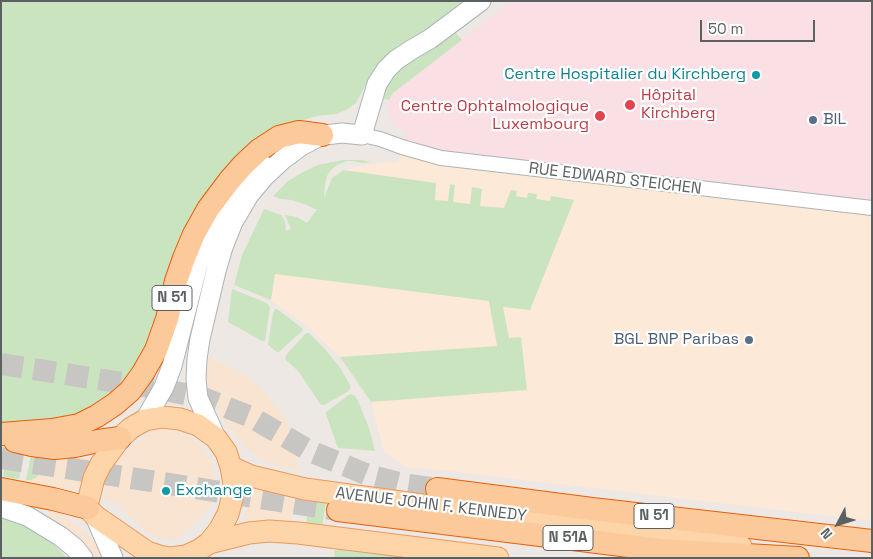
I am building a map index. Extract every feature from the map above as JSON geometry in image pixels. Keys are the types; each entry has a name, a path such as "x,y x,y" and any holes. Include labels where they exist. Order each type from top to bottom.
{"highway":[{"name":"N 51","path":"1,436 79,425 115,404 130,391 156,350 167,319 176,282 194,234 228,181 259,150 278,137 299,132 322,135"},
{"name":"N 51","path":"1,436 32,445 55,448 120,438"},
{"name":"N 51","path":"1,489 53,498 92,512"},
{"name":"N 51","path":"437,489 872,541"},
{"name":"N 51A","path":"629,558 337,516 661,550 798,558"}],"main road":[{"path":"145,420 164,387 172,366 198,264 207,241 219,217 238,188 264,160 281,147 301,138 342,133 362,134 377,84 386,70 396,60 430,39 481,1"},
{"path":"216,438 198,398 196,379 200,339 223,247 233,222 249,194 264,176 301,146 322,135"},
{"name":"N 51","path":"162,417 180,418 198,425 216,438 226,452 231,467 234,484 228,514 220,529 209,543 185,557 171,558 146,552 92,512 88,502 94,478 100,464 120,438 131,428 145,420 162,417"},
{"name":"AVENUE JOHN F. KENNEDY","path":"231,467 251,476 305,489 663,534 813,558"},
{"path":"1,507 27,516 60,536 75,548 82,558"},
{"path":"92,512 113,558"},
{"name":"N 51","path":"209,543 249,532 269,531 498,558"}],"street":[{"name":"RUE EDWARD STEICHEN","path":"362,134 441,158 872,208"}],"shaded area":[{"name":"Hôpital Kirchberg","path":"512,1 872,1 872,208 402,147 406,132 394,124 389,117 389,100 393,93"},
{"path":"402,147 872,208 872,521 406,467 384,452 371,402 340,357 307,326 271,300 279,234 299,228 307,223 323,203 332,178 343,170 376,163 398,162"}],"green space":[{"path":"1,1 464,1 425,31 389,53 373,71 356,103 346,110 336,114 317,116 275,130 145,358 113,395 72,417 1,424"},
{"path":"456,33 462,40 393,93 389,100 384,99 386,88 402,67 435,48"},
{"path":"342,160 371,162 347,161 337,165 327,176 324,198 332,178 343,170 436,183 435,200 448,201 450,184 455,185 453,202 470,204 472,187 482,189 480,206 504,208 511,190 517,191 516,196 527,198 528,193 537,194 536,199 550,201 551,196 574,200 530,310 503,307 509,338 521,337 527,390 371,402 340,357 497,346 489,301 275,274 271,300 234,285 242,255 264,209 281,215 285,221 286,231 291,229 285,215 297,217 307,223 317,209 273,196 288,181 303,172 318,165"},
{"path":"232,289 262,301 270,307 265,341 228,322"},
{"path":"275,309 303,329 279,352 268,345"},
{"path":"307,333 324,348 341,369 350,385 349,391 324,405 321,405 299,372 285,359 286,355"},
{"path":"350,394 356,397 361,408 375,451 339,448 337,446 326,412"},
{"path":"8,450 23,452 19,479 3,477"},
{"path":"31,454 39,459 42,469 36,478 26,480"},
{"path":"310,498 326,501 322,527 306,525"},
{"path":"1,517 33,530 49,540 67,558 1,558"},
{"path":"345,547 414,558 335,558 334,551"}],"sand":[{"path":"205,357 238,371 252,381 276,406 286,420 293,437 298,471 264,461 246,447 222,418 211,397 205,373"},
{"path":"151,429 173,430 193,439 204,449 214,470 216,490 210,507 177,540 161,539 149,534 116,503 104,498 106,481 116,462"},
{"path":"36,456 86,457 88,462 80,488 72,490 26,482 26,480 36,478 42,469 42,464"},
{"path":"253,488 295,496 291,524 245,520 244,516"},
{"path":"54,511 73,522 96,544 106,558 96,558 81,541 50,516 50,512"}],"tunnel":[{"path":"1,364 155,388 203,398 251,417 310,451 368,475 403,484 437,489"},
{"path":"1,458 338,510"}],"place":[{"name":"Centre Hospitalier du Kirchberg","path":"756,75"},
{"name":"Hôpital Kirchberg","path":"630,105"},
{"name":"Centre Ophtalmologique Luxembourg","path":"600,116"},
{"name":"BIL","path":"813,120"},
{"name":"BGL BNP Paribas","path":"749,340"},
{"name":"Exchange","path":"166,491"}]}
